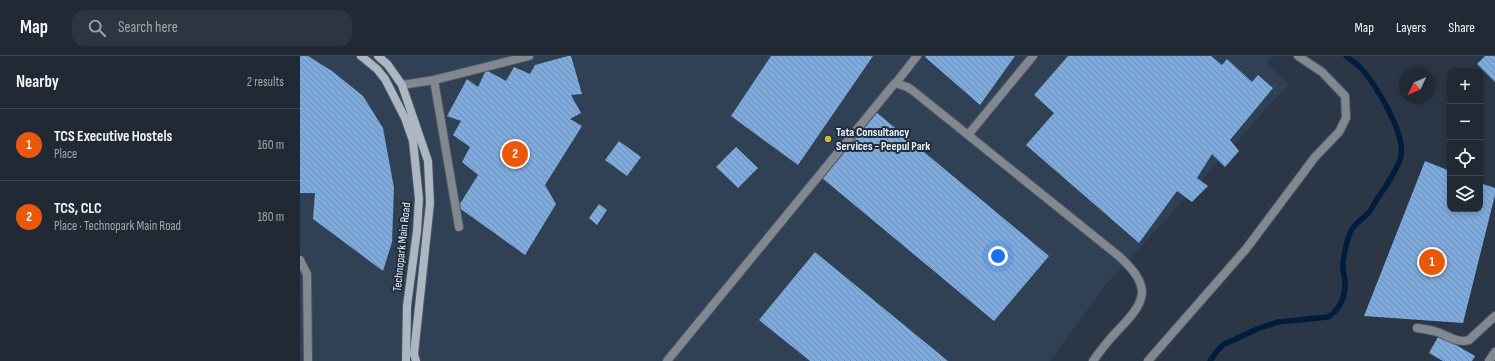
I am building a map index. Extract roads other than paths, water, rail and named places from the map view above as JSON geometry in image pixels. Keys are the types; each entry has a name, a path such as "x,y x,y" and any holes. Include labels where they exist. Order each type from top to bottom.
{"street":[{"name":"Technopark Main Road","path":"361,56 377,69 385,79 405,118 413,141 419,199 417,231 407,306 406,361"},
{"name":"Technopark Main Road","path":"378,56 388,65 402,85 428,162 430,203 414,354 416,361"},
{"path":"402,85 434,80 528,56"},
{"path":"667,361 917,56"},
{"path":"968,135 1033,56"},
{"path":"1148,361 1246,250 1315,158 1339,132 1346,118 1345,96 1322,72 1298,56"},
{"path":"434,80 459,228"},
{"path":"895,84 912,90 1120,257 1136,275 1140,283 1142,294 1140,302 1093,361"},
{"path":"300,260 307,274 308,361"},
{"path":"1417,328 1465,341 1469,340 1495,316"},
{"path":"1489,361 1495,352"}],"waterway":[{"path":"1210,361 1223,345 1257,329 1278,322 1328,317 1336,310 1341,302 1345,286 1343,260 1349,235 1355,225 1370,211 1394,173 1401,156 1399,134 1388,109 1367,75 1360,67 1346,56"}],"place":[{"name":"Tata Consultancy Services - Peepul Park","path":"828,139"},
{"name":"TCS, CLC","path":"515,154"},
{"name":"TCS Executive Hostels","path":"1432,262"}]}
